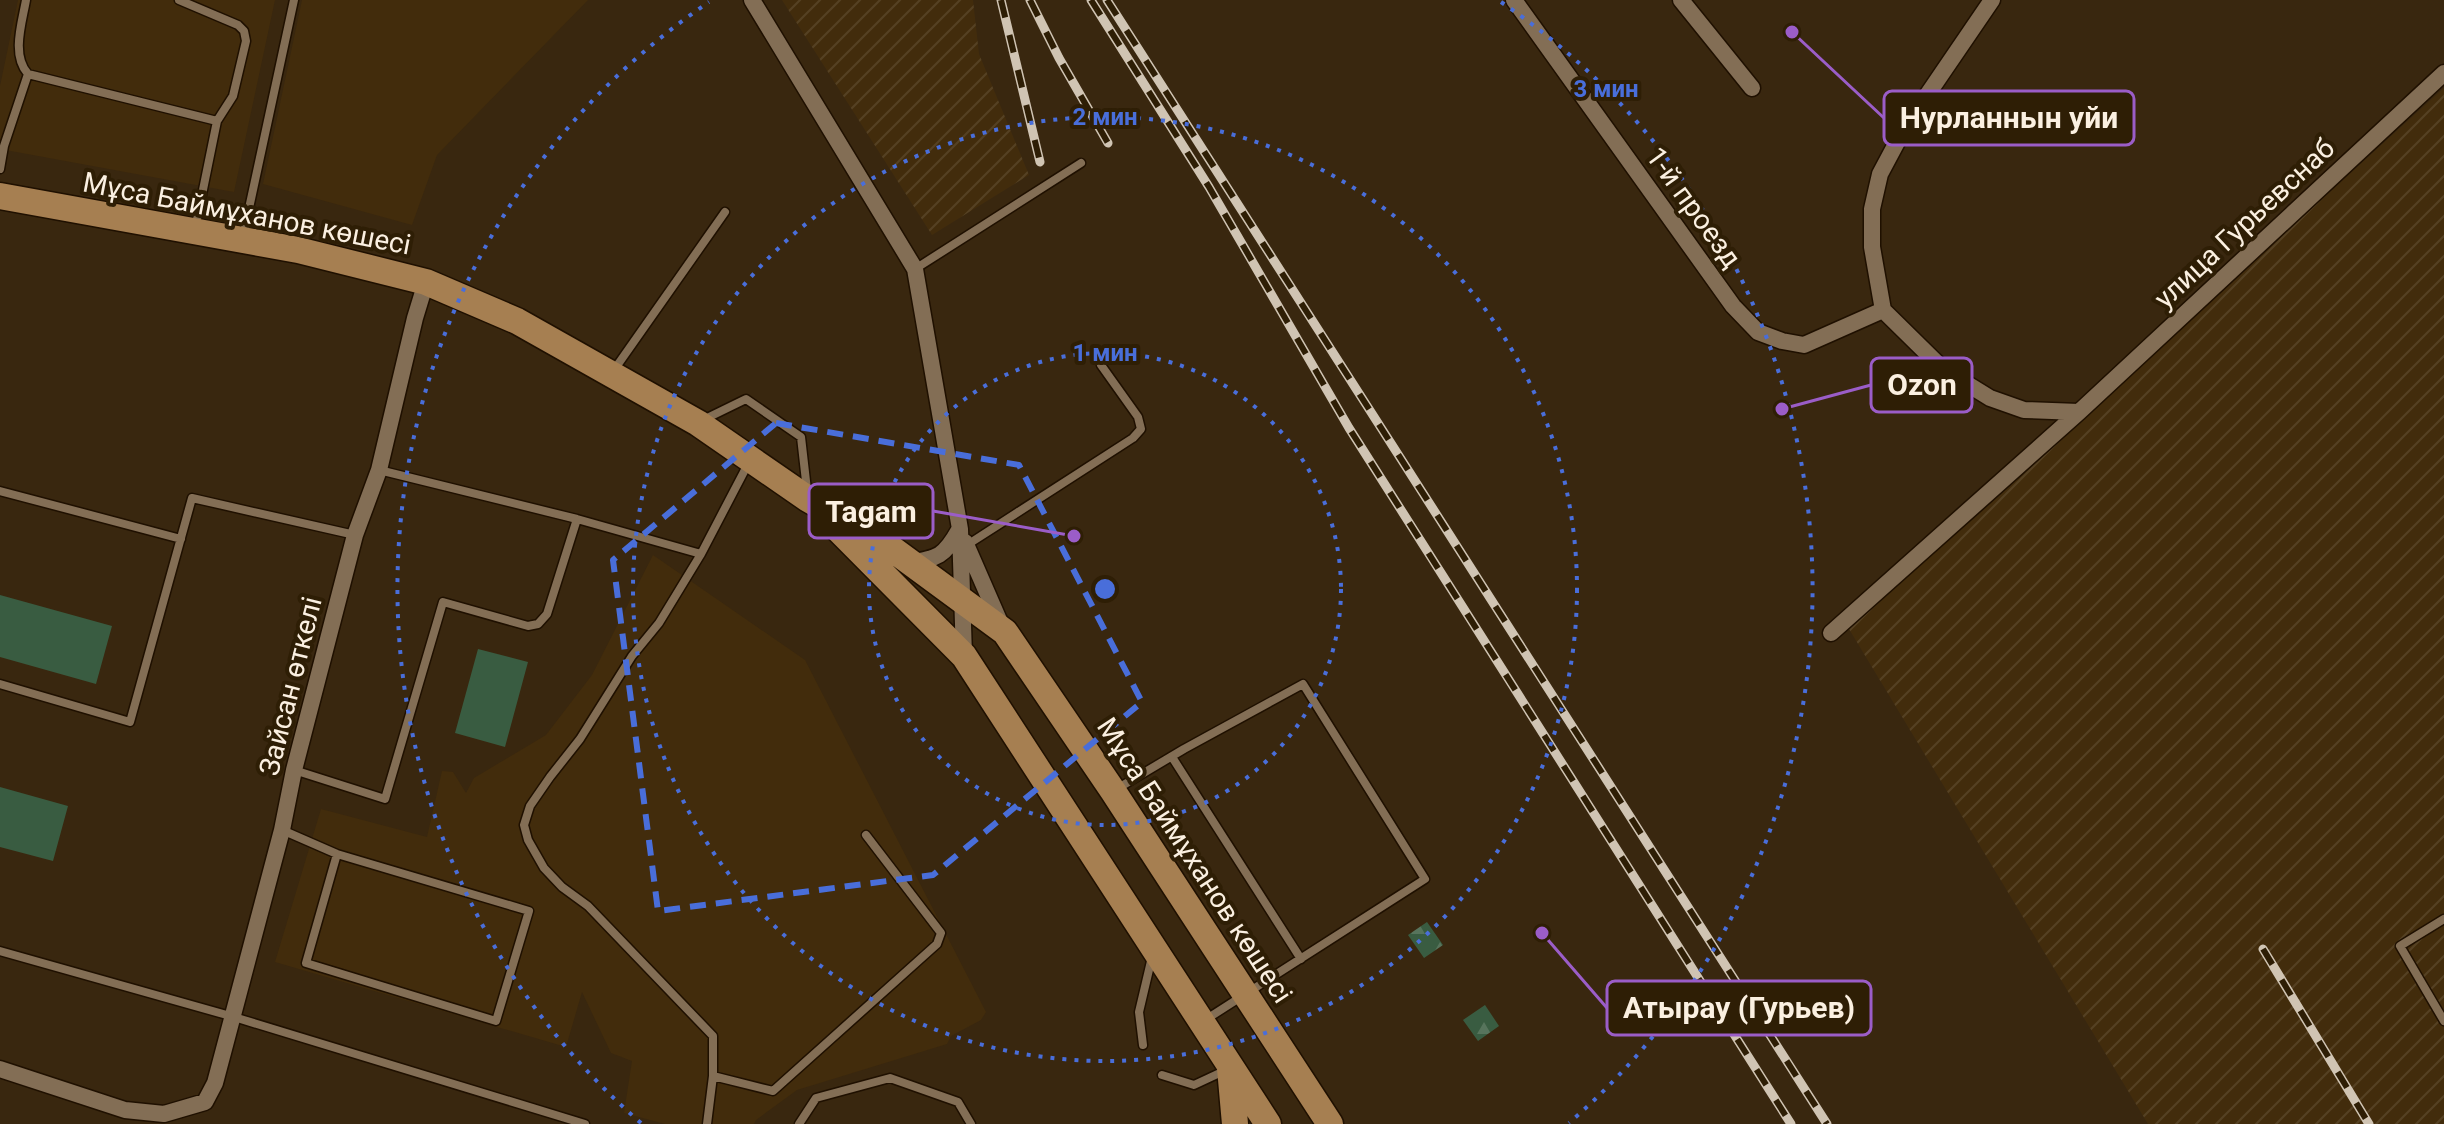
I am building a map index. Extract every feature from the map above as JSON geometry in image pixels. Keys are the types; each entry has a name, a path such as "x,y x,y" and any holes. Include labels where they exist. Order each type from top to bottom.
{"main road":[{"name":"Мұса Баймұханов көшесі","path":"0,196 298,250 426,282 517,321 698,423 808,499 884,543 1005,632 1113,791 1330,1124"},
{"path":"808,499 964,656 1268,1124"},
{"path":"1230,1068 1235,1124"}],"street":[{"path":"752,0 915,269 960,529 964,656"},
{"name":"1-й проезд","path":"1514,0 1733,306 1758,332 1804,345 1883,310"},
{"path":"1681,0 1752,88"},
{"path":"1992,0 1904,129 1880,174 1872,209 1872,247 1883,310 1943,369 1990,398 2024,410 2079,412"},
{"name":"улица Гурьевснаб","path":"1831,633 2079,412 2444,73"},
{"name":"Зайсан өткелі","path":"0,1069 125,1110 164,1114 205,1102 215,1083 234,1017 355,535 379,470 426,282"},
{"path":"960,529 1005,632"},
{"path":"909,563 936,559 949,549 960,529"}],"lane":[{"path":"26,0 19,43 20,64 28,74 217,121"},
{"path":"179,0 238,25 244,31 246,41 233,96 217,121 194,232"},
{"path":"242,241 294,0"},
{"path":"0,169 4,146 28,74"},
{"path":"915,269 1081,163"},
{"path":"611,374 725,212"},
{"path":"966,545 1133,438 1141,429 1138,417 1101,365"},
{"path":"698,423 746,399 801,437 808,499"},
{"path":"707,1124 713,1076 713,1036 588,906 562,887 544,868 528,840 524,825 530,806 580,739 632,656 659,623 701,554 750,460"},
{"path":"379,470 577,519 701,554"},
{"path":"0,491 181,539"},
{"path":"0,684 130,722 192,498 355,535"},
{"path":"294,770 385,799 443,602 528,626 538,624 547,614 577,519"},
{"path":"1113,791 1303,684 1425,879 1201,1022"},
{"path":"1172,757 1301,959"},
{"path":"282,830 337,854 529,911 496,1021 306,963 337,854"},
{"path":"713,1076 773,1091 937,944 941,933 866,835"},
{"path":"2444,919 2400,946 2444,1021"},
{"path":"1143,1045 1139,1012 1154,948"},
{"path":"0,951 234,1017 585,1124"},
{"path":"1162,1075 1194,1085 1230,1068"},
{"path":"799,1124 816,1098 890,1078 958,1102 971,1124"}],"highlighted area":[{"path":"776,423 1019,465 1142,702 933,875 658,911 613,560"}],"shaded area":[{"path":"18,0 275,0 234,192 0,149 0,86"},
{"path":"302,0 588,0 437,155 412,225 263,184"},
{"path":"782,0 973,0 979,54 1029,175 932,235"},
{"path":"2444,88 2444,1124 2148,1124 1849,629"},
{"path":"653,555 805,660 986,1012 981,1020 951,1036 947,1044 797,1090 754,1124 665,1124 624,1113 632,1061 611,1053 582,992 566,1047 275,962 321,809 427,837 442,771 453,772 466,793 474,778 546,735 592,675"}],"green space":[{"path":"0,595 112,626 96,684 0,657"},
{"path":"478,649 528,662 505,747 455,733"},
{"path":"0,787 68,806 53,861 0,847"},
{"path":"1427,922 1443,945 1424,958 1408,935"},
{"path":"1485,1005 1499,1026 1478,1041 1463,1020"}],"railway":[{"path":"1001,0 1040,162"},
{"path":"1030,0 1108,143"},
{"path":"1091,0 1209,187 1349,428 1791,1124"},
{"path":"1107,0 1827,1124"},
{"path":"2263,949 2369,1124"}],"place":[{"name":"Нурланнын уйи","path":"1792,32"},
{"name":"Ozon","path":"1782,409"},
{"name":"Tagam","path":"1074,536"},
{"name":"Атырау (Гурьев)","path":"1542,933"}]}
